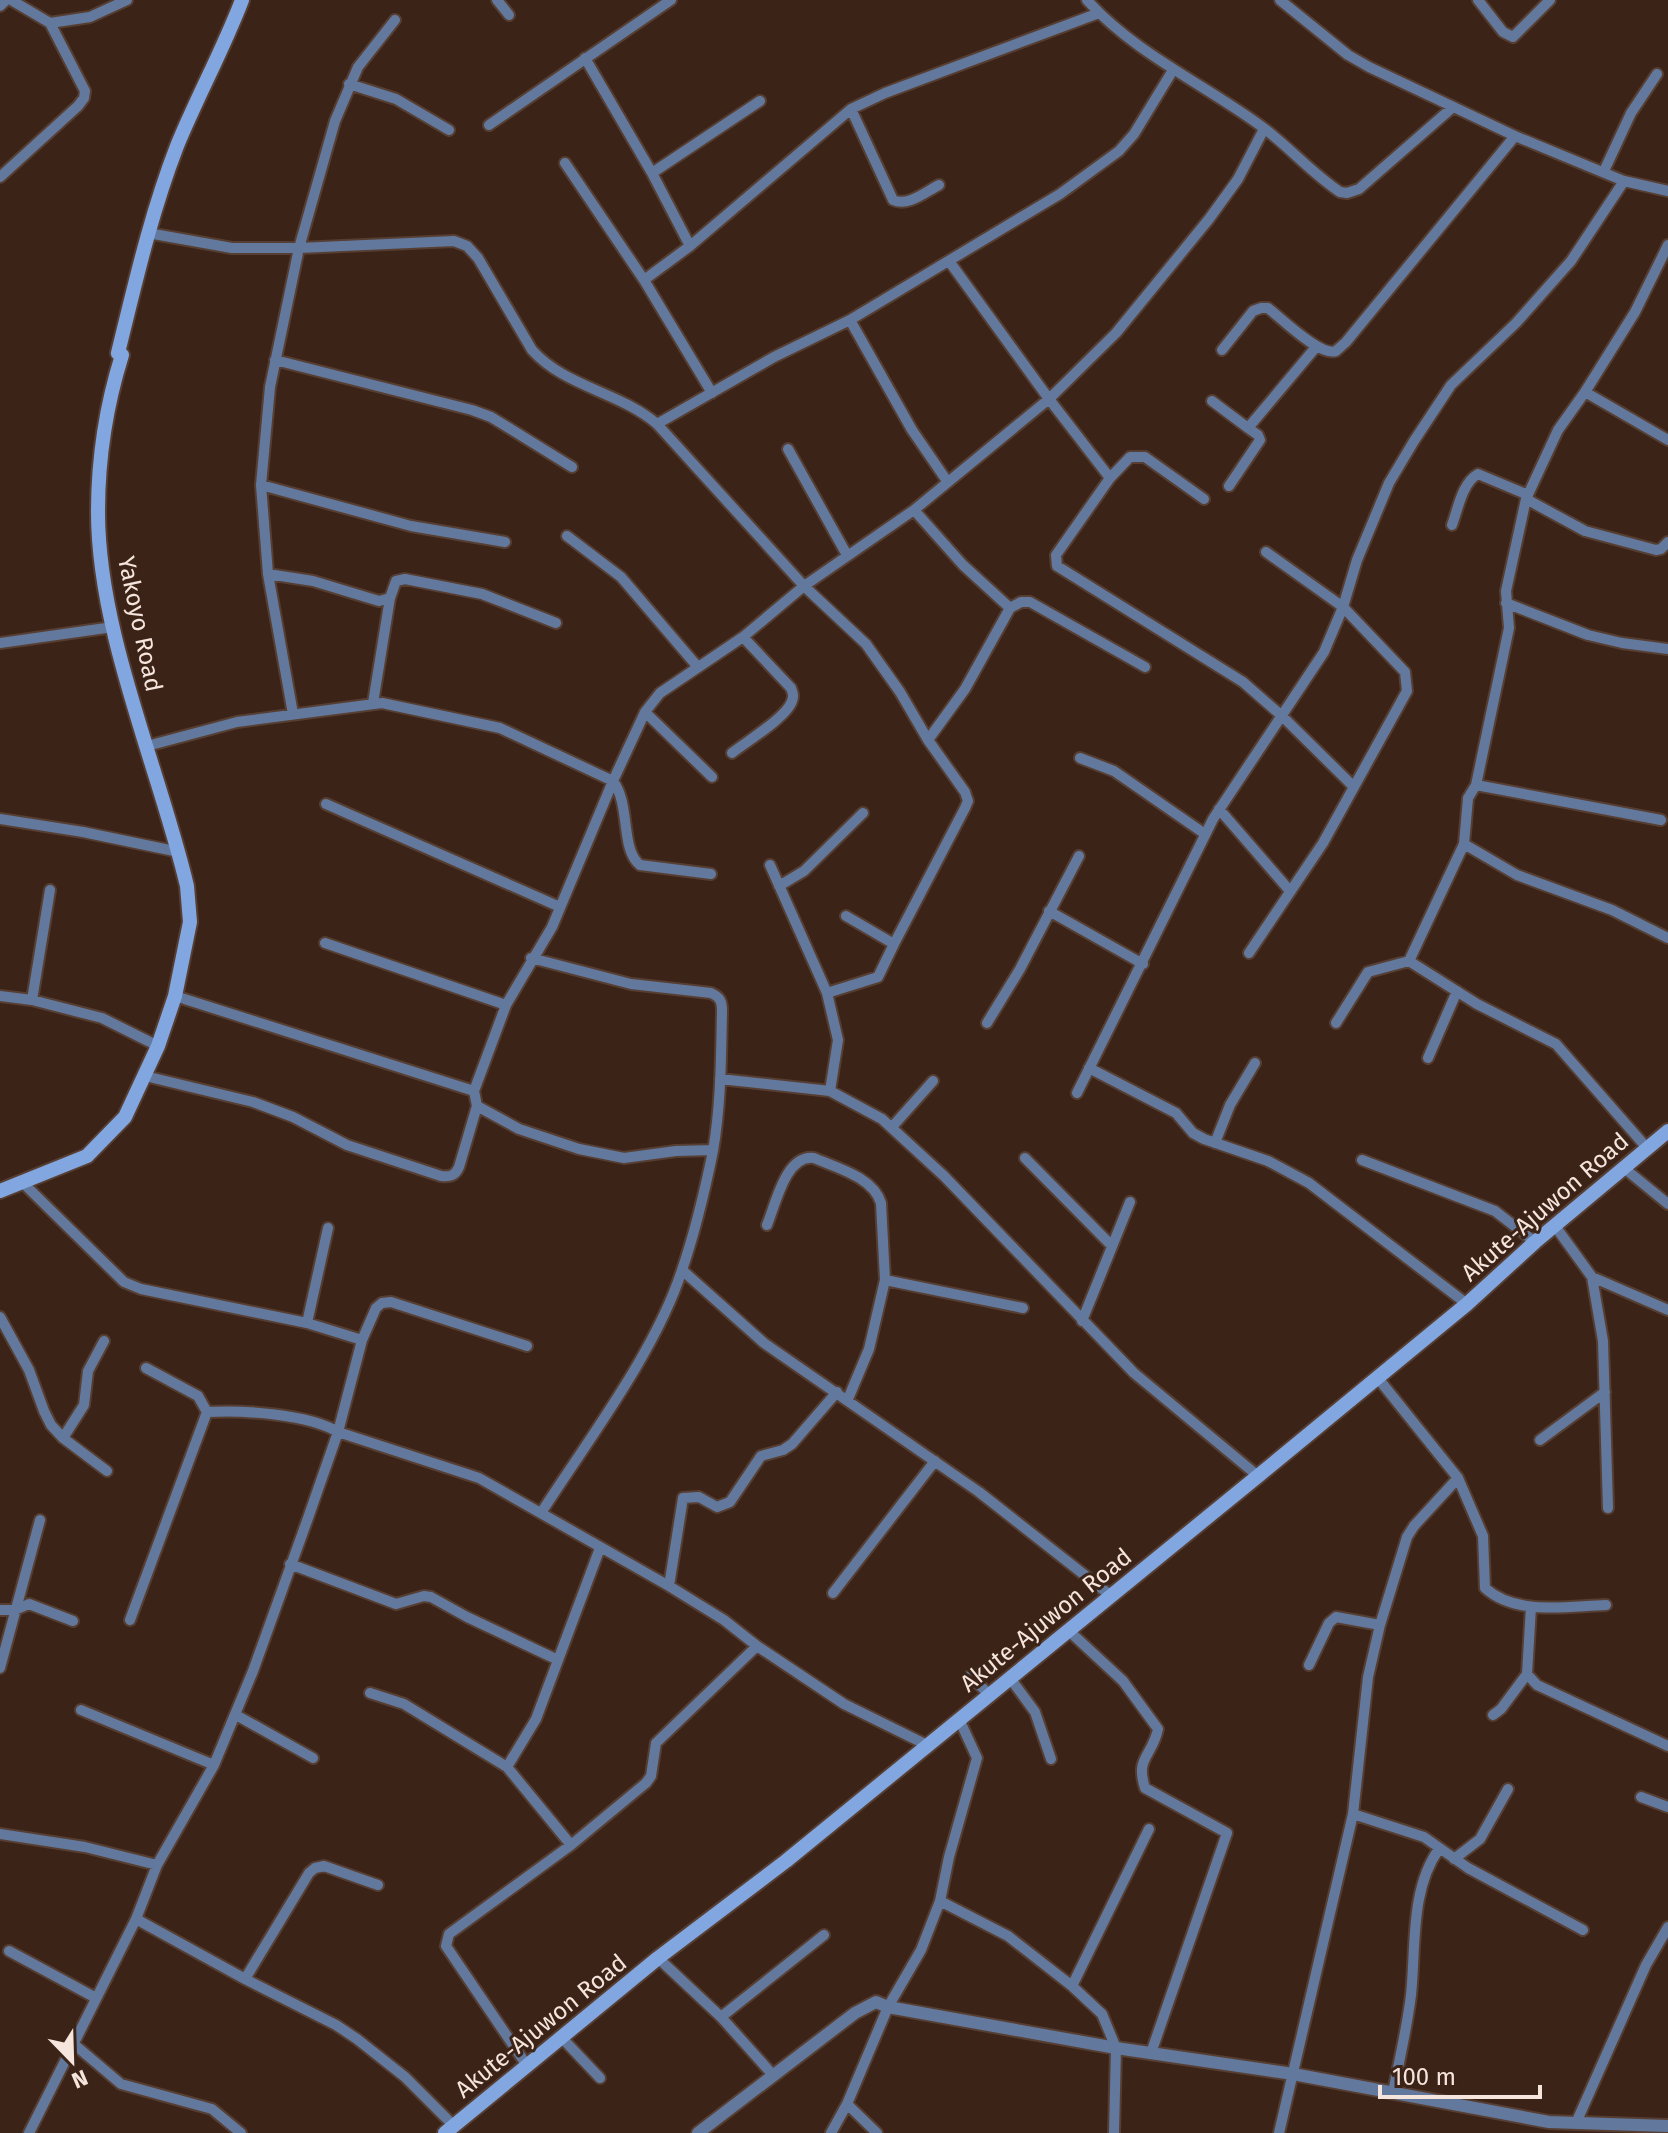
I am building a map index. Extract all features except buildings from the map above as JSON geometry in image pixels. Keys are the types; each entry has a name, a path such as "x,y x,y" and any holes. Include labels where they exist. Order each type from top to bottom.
{"main road":[{"name":"Yakoyo Road","path":"0,1191 87,1156 125,1117 158,1046 175,996 190,922 187,886 113,627 98,514 101,455 109,396 122,355 118,353 148,233 177,147 242,0"},
{"name":"Akute-Ajuwon Road","path":"449,2130 658,1958 786,1861 1258,1476 1467,1304 1535,1242 1668,1131"}],"street":[{"path":"0,6 8,0 50,23 83,84 84,98 0,177"},
{"path":"50,23 90,17 127,0"},
{"path":"497,0 509,15"},
{"path":"489,125 671,0"},
{"path":"1087,0 1099,13 1173,70 1264,129 1331,186 1347,193 1359,189 1390,164 1453,107"},
{"path":"1280,0 1348,55 1453,107 1624,181 1668,191"},
{"path":"1478,0 1503,32 1513,37 1550,0"},
{"path":"644,280 690,246 851,109 885,93 1099,13"},
{"path":"293,714 268,574 261,485 275,360 299,248 335,121 358,67 395,20"},
{"path":"585,58 652,173 690,246"},
{"path":"657,424 774,357 850,320 1060,194 1119,151 1134,134 1173,70"},
{"path":"1604,171 1631,113 1657,74"},
{"path":"349,84 396,99 449,130"},
{"path":"652,173 760,101"},
{"path":"851,109 893,200 899,203 909,201 939,185"},
{"path":"145,1076 253,1102 293,1117 347,1145 449,1177 456,1173 477,1106 474,1091 506,1005 552,927 645,712 660,693 743,637 804,586 914,510 1049,399 1116,333 1209,219 1238,179 1264,129"},
{"path":"1222,350 1253,311 1268,308 1316,347 1327,352 1336,351 1515,136"},
{"path":"565,163 644,280 712,393"},
{"path":"1077,1093 1219,809 1324,652 1389,483 1440,399 1516,323 1571,261 1624,181"},
{"path":"148,233 232,248 454,241 467,246 478,258 532,350 541,360 642,411 657,424 804,586 866,644 968,801 878,977 827,993"},
{"path":"1409,961 1464,844 1468,798 1476,785 1509,628 1506,591 1527,497 1554,437 1635,312 1668,245"},
{"path":"949,261 1110,478"},
{"path":"850,320 912,430 947,481"},
{"path":"1248,428 1316,347"},
{"path":"275,360 472,410 491,417 572,467"},
{"path":"1585,392 1668,440"},
{"path":"1212,401 1258,435 1260,440 1229,486"},
{"path":"788,449 847,555"},
{"path":"1204,499 1145,457 1130,457 1110,478 1056,555 1057,566 1243,682 1354,787"},
{"path":"1452,525 1469,481 1478,474 1527,497 1585,531 1656,550 1668,542"},
{"path":"261,485 411,526 505,542"},
{"path":"914,510 963,565 1010,608"},
{"path":"567,536 621,577 697,666"},
{"path":"1249,953 1323,843 1407,691 1405,672 1343,607 1266,552"},
{"path":"268,574 313,581 379,601 390,598"},
{"path":"373,703 390,598 396,581 405,579 482,594 556,623"},
{"path":"928,740 965,689 1010,608 1021,602 1030,602 1145,667"},
{"path":"1506,603 1588,635 1668,649"},
{"path":"0,643 113,627"},
{"path":"732,753 780,715 794,696 791,688 743,637"},
{"path":"147,746 237,722 373,703 500,728 613,781 622,793 635,862 711,874"},
{"path":"645,712 712,777"},
{"path":"1080,758 1114,771 1205,834"},
{"path":"1476,785 1661,820"},
{"path":"326,804 560,907"},
{"path":"1219,809 1290,891"},
{"path":"779,886 804,871 863,813"},
{"path":"0,819 179,852"},
{"path":"1464,844 1517,875 1612,910 1668,938"},
{"path":"987,1023 1020,969 1079,856"},
{"path":"770,865 827,993 838,1040 830,1091"},
{"path":"32,1000 50,890"},
{"path":"1049,911 1143,964"},
{"path":"846,916 894,944"},
{"path":"325,943 506,1005"},
{"path":"531,958 631,984 711,993 722,1002 720,1079 713,1150 682,1270 667,1307 637,1363 541,1513"},
{"path":"1336,1023 1368,972 1409,961 1457,991 1556,1044 1647,1148"},
{"path":"1428,1058 1457,991"},
{"path":"0,996 32,1000 102,1018 158,1046"},
{"path":"175,996 474,1091"},
{"path":"1215,1143 1230,1105 1255,1063"},
{"path":"1089,1068 1176,1113 1193,1133 1268,1161 1309,1183 1467,1304"},
{"path":"720,1079 830,1091 882,1119 944,1176 1134,1373 1258,1476"},
{"path":"892,1127 933,1081"},
{"path":"477,1106 519,1129 579,1149 624,1158 713,1150"},
{"path":"767,1225 797,1160 805,1157 814,1158 862,1180 879,1195 885,1280 869,1349 848,1399"},
{"path":"1025,1158 1111,1245"},
{"path":"1362,1160 1495,1211 1535,1242"},
{"path":"1624,1168 1668,1204"},
{"path":"21,1181 124,1282 141,1289 307,1323 362,1340"},
{"path":"1082,1321 1130,1202"},
{"path":"1555,1226 1592,1277 1603,1341 1608,1508"},
{"path":"307,1323 328,1228"},
{"path":"682,1270 764,1343 979,1492 1110,1595"},
{"path":"1592,1277 1668,1310"},
{"path":"885,1280 1023,1308"},
{"path":"29,2133 136,1919 157,1865 214,1765 236,1715 338,1432 362,1340 376,1308 382,1303 391,1302 527,1346"},
{"path":"0,1317 29,1370 44,1411 63,1438 107,1471"},
{"path":"63,1438 80,1415 88,1371 104,1341"},
{"path":"130,1620 207,1412 198,1396 146,1368"},
{"path":"1377,1377 1458,1478 1483,1536 1485,1588 1492,1594 1531,1607 1606,1605"},
{"path":"669,1586 683,1498 699,1497 717,1507 730,1502 761,1456 792,1444 837,1392"},
{"path":"1540,1440 1605,1392"},
{"path":"207,1412 226,1411 327,1426 479,1478 724,1620 844,1704 927,1745"},
{"path":"833,1593 935,1461"},
{"path":"1279,2133 1353,1814 1368,1677 1380,1625 1407,1537 1458,1478"},
{"path":"0,1668 40,1520"},
{"path":"507,1767 536,1719 600,1548"},
{"path":"290,1564 396,1604 431,1597 558,1660"},
{"path":"0,1610 15,1610 29,1604 73,1621"},
{"path":"1493,1715 1527,1674 1531,1607"},
{"path":"1309,1665 1329,1623 1336,1617 1380,1625"},
{"path":"1068,1630 1123,1681 1158,1729 1141,1763 1140,1772 1145,1788 1227,1833 1151,2053"},
{"path":"528,2067 446,1946 449,1934 571,1845 646,1783 651,1776 656,1743 757,1646"},
{"path":"1527,1674 1537,1685 1668,1746"},
{"path":"970,1676 990,1695"},
{"path":"1010,1678 1035,1712 1051,1759"},
{"path":"370,1693 404,1704 507,1767 571,1845"},
{"path":"81,1710 214,1765"},
{"path":"236,1715 313,1758"},
{"path":"831,2133 847,2104 888,2007 921,1950 940,1901 977,1758 959,1719"},
{"path":"1454,1859 1480,1839 1508,1789"},
{"path":"1641,1797 1668,1807"},
{"path":"1353,1814 1424,1837 1454,1859 1583,1930"},
{"path":"1072,1986 1149,1829"},
{"path":"0,1834 85,1847 157,1865"},
{"path":"1393,2093 1411,1995 1421,1892 1430,1862 1439,1849"},
{"path":"245,1979 309,1873 315,1868 324,1866 378,1885"},
{"path":"940,1901 1008,1936 1102,2014 1116,2048 1114,2133"},
{"path":"136,1919 357,2039 405,2077 449,2130"},
{"path":"1576,2123 1646,1965 1668,1927"},
{"path":"721,2017 824,1935"},
{"path":"9,1951 96,1998"},
{"path":"658,1958 721,2017 773,2075"},
{"path":"698,2133 865,2006 876,2002 888,2007 1116,2048 1293,2074 1549,2128 1576,2123 1668,2126"},
{"path":"562,2038 600,2078"},
{"path":"75,2045 121,2084 212,2109 241,2133"},
{"path":"847,2104 877,2133"}]}
